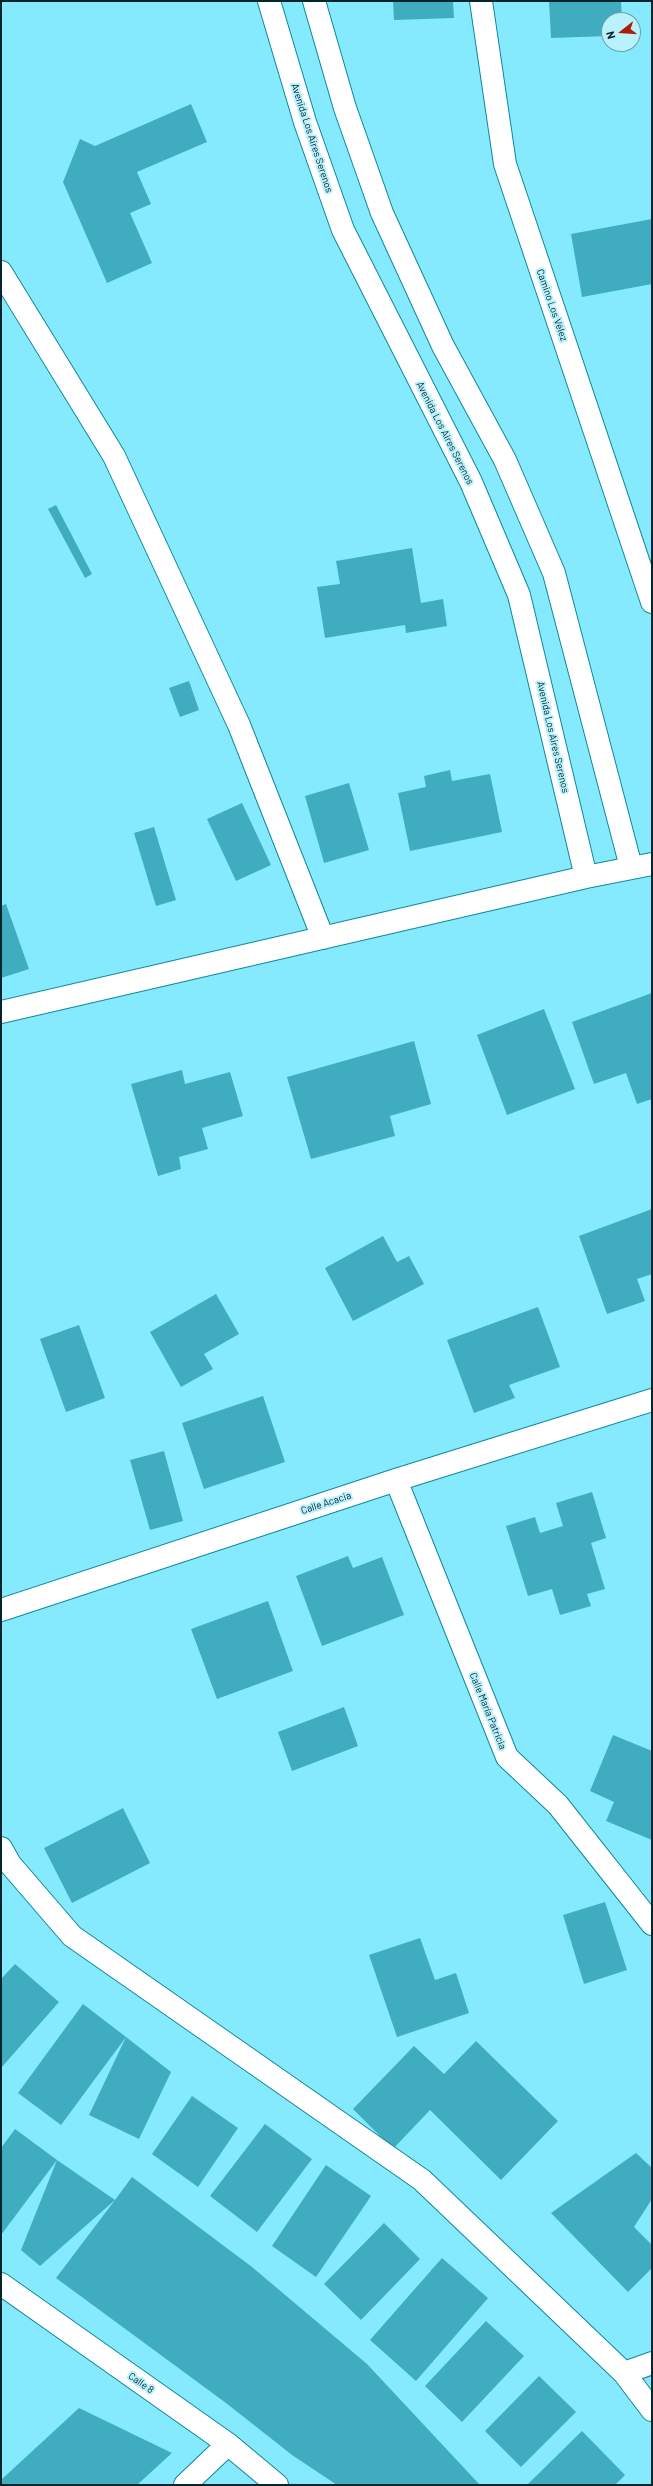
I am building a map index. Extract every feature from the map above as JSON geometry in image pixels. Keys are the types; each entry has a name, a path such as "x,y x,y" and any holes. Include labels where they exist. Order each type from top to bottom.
{"street":[{"name":"Avenida Los Aires Serenos","path":"269,1 305,122 343,230 471,482 519,594 586,876"},
{"path":"314,1 346,108 382,213 443,346 505,460 554,573 631,867"},
{"name":"Camino Los Vélez","path":"481,1 505,164 652,602"},
{"path":"1,272 114,456 239,725 323,938"},
{"path":"1,1012 586,876 652,864"},
{"name":"Calle Acacia","path":"1,1610 396,1480 652,1400"},
{"name":"Calle María Patricia","path":"396,1480 507,1757 558,1805 652,1924"},
{"path":"1,1848 10,1864 72,1936 422,2180 624,2373 652,2410"},
{"name":"Calle 8","path":"1,2284 228,2444 277,2485"},
{"path":"624,2373 652,2363"},
{"path":"185,2485 228,2444"}],"building":[{"path":"393,1 453,1 454,18 394,20"},
{"path":"549,1 621,1 622,12 601,12 601,36 551,38"},
{"path":"191,104 207,142 137,172 151,204 130,213 152,263 107,283 63,182 80,139 95,146"},
{"path":"652,219 652,284 582,297 571,234"},
{"path":"56,505 92,574 85,578 48,509"},
{"path":"412,548 421,603 443,599 447,626 406,633 405,625 325,638 317,587 340,584 336,561"},
{"path":"189,681 199,710 180,717 169,688"},
{"path":"450,770 452,781 490,774 502,832 410,851 398,793 426,787 424,776"},
{"path":"349,783 369,850 324,863 305,796"},
{"path":"242,803 271,865 236,881 207,819"},
{"path":"154,827 176,900 156,906 134,833"},
{"path":"6,904 29,969 1,978 1,906"},
{"path":"652,993 652,1099 637,1104 626,1073 594,1084 572,1022"},
{"path":"544,1009 575,1089 507,1115 477,1035"},
{"path":"414,1041 431,1104 390,1116 395,1136 311,1159 287,1077"},
{"path":"182,1070 185,1084 230,1072 243,1116 202,1128 208,1149 179,1157 181,1169 158,1176 131,1084"},
{"path":"652,1209 652,1274 637,1279 645,1301 607,1314 579,1236"},
{"path":"383,1236 397,1262 409,1256 424,1284 353,1321 325,1268"},
{"path":"216,1294 239,1334 204,1354 213,1369 181,1387 150,1332"},
{"path":"538,1307 560,1367 509,1385 515,1398 474,1413 447,1340"},
{"path":"79,1325 105,1398 66,1412 40,1339"},
{"path":"263,1396 285,1462 204,1489 182,1423"},
{"path":"164,1451 183,1521 150,1530 130,1460"},
{"path":"592,1492 606,1538 591,1543 605,1589 587,1594 591,1606 560,1615 552,1589 528,1596 506,1526 535,1517 540,1533 563,1526 556,1503"},
{"path":"348,1556 353,1568 382,1557 404,1615 322,1646 296,1576"},
{"path":"268,1601 293,1671 217,1699 191,1629"},
{"path":"344,1707 358,1746 292,1771 278,1732"},
{"path":"613,1735 652,1751 652,1840 606,1821 614,1802 590,1791"},
{"path":"123,1808 150,1863 72,1903 44,1848"},
{"path":"605,1902 627,1970 584,1984 563,1915"},
{"path":"420,1938 435,1980 456,1973 469,2013 397,2037 369,1955"},
{"path":"15,1964 59,2002 1,2068 1,1979"},
{"path":"83,2004 126,2037 61,2125 18,2093"},
{"path":"126,2037 171,2072 139,2139 89,2115"},
{"path":"476,2041 558,2121 501,2180 430,2110 393,2149 353,2109 414,2046 444,2074"},
{"path":"192,2096 238,2128 198,2187 152,2154"},
{"path":"265,2124 312,2159 257,2232 210,2196"},
{"path":"15,2129 57,2160 1,2235 1,2148"},
{"path":"636,2153 652,2168 652,2199 634,2227 652,2245 652,2268 628,2292 551,2213"},
{"path":"57,2160 115,2200 40,2266 21,2250"},
{"path":"326,2165 371,2196 316,2277 272,2246"},
{"path":"132,2177 252,2267 367,2364 480,2485 337,2485 292,2455 226,2403 56,2278"},
{"path":"384,2223 420,2259 361,2320 324,2284"},
{"path":"442,2258 488,2298 416,2381 370,2340"},
{"path":"486,2321 524,2356 462,2422 425,2386"},
{"path":"539,2376 576,2412 521,2467 485,2431"},
{"path":"79,2408 172,2453 137,2485 3,2485 1,2480"},
{"path":"582,2431 625,2475 615,2485 527,2485"}]}
